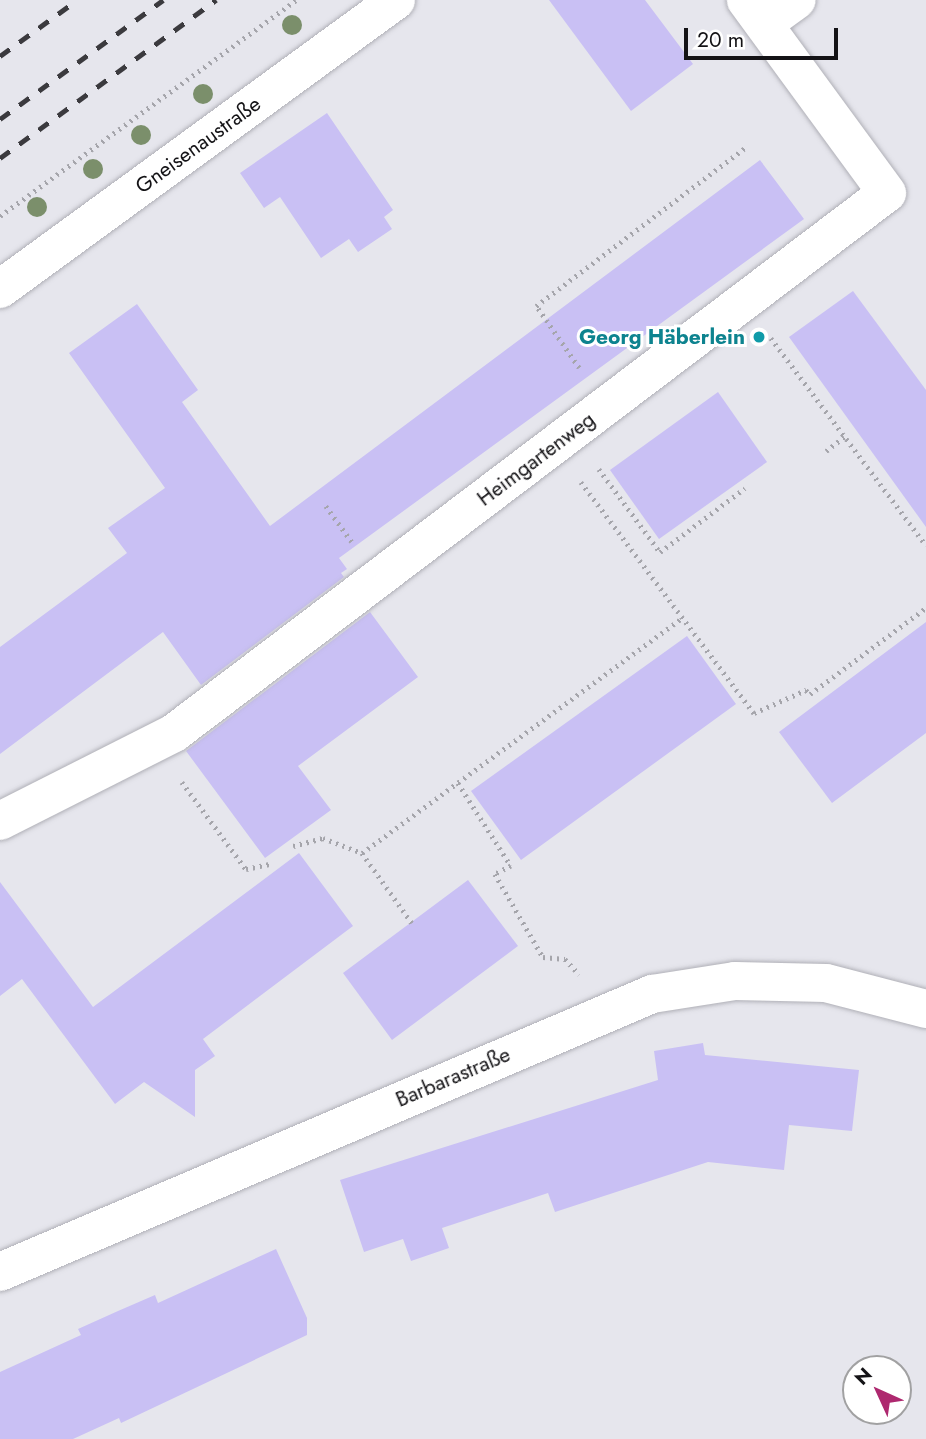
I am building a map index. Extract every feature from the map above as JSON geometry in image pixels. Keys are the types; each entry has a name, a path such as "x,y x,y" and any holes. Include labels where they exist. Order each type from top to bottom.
{"street":[{"name":"Gneisenaustraße","path":"0,289 396,0"},
{"name":"Heimgartenweg","path":"0,821 164,739 606,406 746,304 887,193 755,12 797,0"},
{"name":"Barbarastraße","path":"0,1272 652,994 735,981 826,983 926,1009"}],"path":[{"path":"0,216 296,0"},
{"path":"606,406 536,306 746,147"},
{"path":"746,304 926,545"},
{"path":"572,432 660,552 745,488"},
{"path":"825,452 844,438"},
{"path":"583,484 754,713 806,690 810,694 926,608"},
{"path":"326,506 357,550"},
{"path":"362,853 682,618"},
{"path":"164,739 246,869 270,864"},
{"path":"458,783 510,866 495,874 544,957 565,959 578,972"},
{"path":"293,846 323,838 362,853 412,923"}],"building":[{"path":"549,0 645,0 693,64 631,111"},
{"path":"327,113 393,210 384,217 392,229 358,252 349,239 321,258 280,197 264,208 240,173"},
{"path":"760,160 804,219 339,558 347,569 341,573 344,577 201,685 163,632 0,754 0,647 127,553 108,528 165,488 69,353 137,304 198,390 182,402 270,526"},
{"path":"853,291 926,390 926,527 789,337"},
{"path":"718,392 767,462 659,539 610,470"},
{"path":"370,612 418,677 298,766 331,810 265,858 186,751"},
{"path":"926,622 926,733 832,803 779,732"},
{"path":"687,636 736,704 521,860 471,791"},
{"path":"299,853 353,926 203,1039 215,1056 195,1070 195,1117 144,1082 115,1104 22,979 0,996 0,882 93,1007"},
{"path":"468,880 518,946 392,1040 343,973"},
{"path":"703,1043 705,1055 859,1070 852,1131 789,1125 784,1170 708,1162 555,1212 548,1193 442,1228 449,1248 411,1261 403,1239 364,1252 340,1180 658,1080 654,1051"},
{"path":"276,1249 307,1318 307,1335 121,1423 119,1418 73,1439 0,1439 0,1372 81,1335 78,1329 118,1311 155,1295 158,1303"}],"railway":[{"path":"0,56 77,0"},
{"path":"0,119 163,0"},
{"path":"0,158 216,0"}],"place":[{"name":"Georg Häberlein","path":"759,337"}]}
